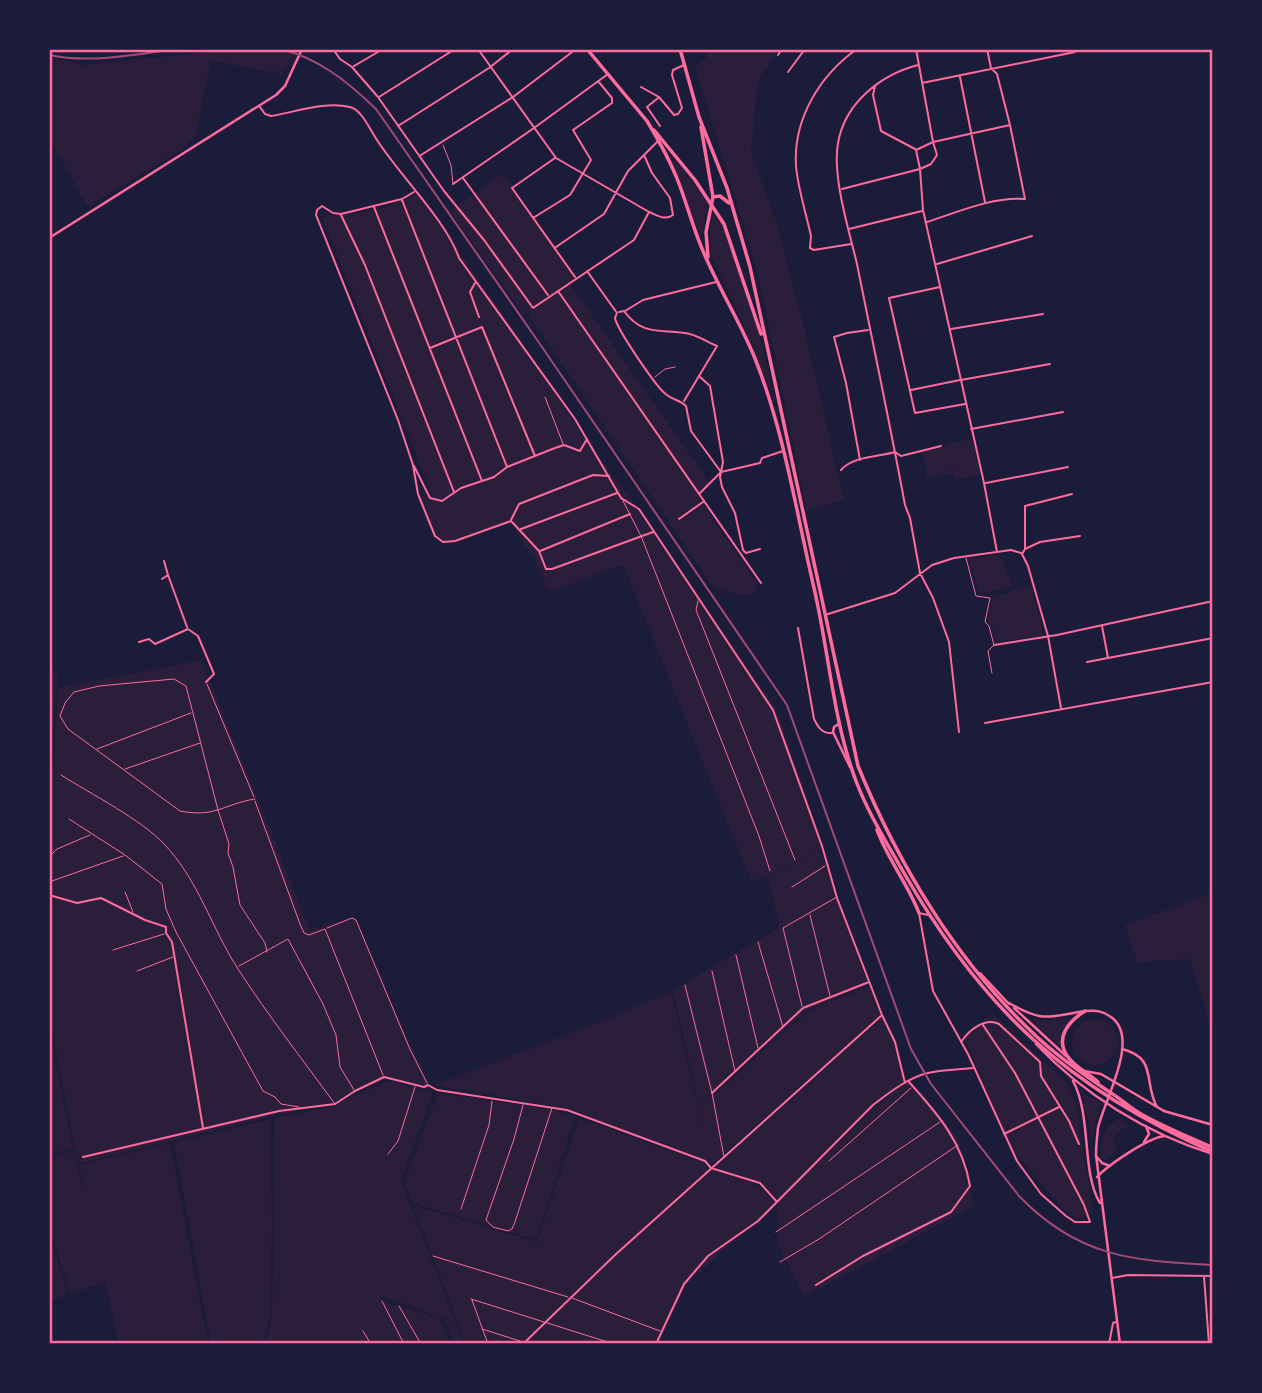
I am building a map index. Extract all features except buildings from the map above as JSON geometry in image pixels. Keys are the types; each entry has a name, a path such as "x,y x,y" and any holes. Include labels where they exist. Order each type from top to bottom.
{"main road":[{"path":"49,238 276,95 285,86 302,49"},
{"path":"587,49 695,180 724,224 766,350"},
{"path":"680,49 699,117 748,258 858,766 890,837 920,889 978,972 1035,1036 1062,1059 1139,1113 1213,1151"},
{"path":"699,117 713,197 706,232 711,269"},
{"path":"647,121 678,181 711,269 754,357 775,419 820,616 840,723 853,772"},
{"path":"713,197 717,195 726,199 733,211"},
{"path":"849,729 844,723 840,723 834,727 833,732 853,772 884,849 919,913"},
{"path":"876,825 932,917 984,989 1036,1044 1072,1078 1113,1106 1168,1136 1213,1151"},
{"path":"978,972 1068,1058 1104,1088"},
{"path":"1009,1003 1024,1012 1044,1018 1096,1010 1115,1020 1121,1030 1120,1063 1099,1127 1096,1155 1100,1204 1120,1344"},
{"path":"1068,1058 1063,1046 1064,1032 1072,1020 1085,1011"},
{"path":"1036,1044 1092,1088 1127,1111 1213,1151"},
{"path":"1122,1049 1136,1053 1144,1060 1154,1104 1159,1109"},
{"path":"1084,1071 1101,1074 1159,1109 1185,1119 1213,1125"},
{"path":"1072,1078 1082,1103 1093,1186 1100,1204"},
{"path":"1142,1145 1149,1134 1145,1125"},
{"path":"1097,1178 1142,1145 1154,1138 1168,1136"},
{"path":"1096,1155 1104,1164 1114,1165"}],"street":[{"path":"333,49 378,97 533,308 634,240 649,212"},
{"path":"352,67 383,49"},
{"path":"378,97 455,49"},
{"path":"478,49 556,158 649,212 664,218 673,215 670,198 652,173 644,155"},
{"path":"398,126 491,67 513,49"},
{"path":"420,156 513,97 576,49"},
{"path":"778,55 782,49"},
{"path":"788,72 806,49"},
{"path":"852,244 814,250 810,248 811,236 796,166 797,142 809,103 821,83 841,61 858,49"},
{"path":"841,189 920,169 932,164 936,158 916,49"},
{"path":"927,222 986,203 1010,198 1025,199 1010,125 997,74 991,68 987,49"},
{"path":"1063,49 1064,54"},
{"path":"922,83 1075,52"},
{"path":"641,88 659,97 674,115 681,111 673,70 685,65"},
{"path":"918,65 901,71 860,98 849,111 838,144 841,189 848,229 920,573 933,598 949,642 958,732"},
{"path":"453,184 608,73"},
{"path":"960,76 986,203"},
{"path":"533,218 570,195 591,158 573,130 612,103 612,98 598,81"},
{"path":"876,86 873,95 880,129 916,150 923,211 984,483 996,552"},
{"path":"659,97 647,107 660,126"},
{"path":"260,106 265,114 271,116 325,106 356,109 454,243 459,258 475,282 587,438 621,498 639,509 773,710 837,897 895,1042 907,1082 942,1120 958,1146 967,1166 970,1186 951,1212 863,1256 816,1284"},
{"path":"916,150 933,142 1010,125"},
{"path":"555,248 604,214 628,171 659,141"},
{"path":"556,158 512,188 575,278"},
{"path":"462,177 549,296"},
{"path":"415,192 402,199 341,214 333,213 324,206 320,206 316,212 398,420 413,465 418,494 435,536 443,542 455,541 511,521 519,504 593,475 609,476"},
{"path":"402,199 508,467"},
{"path":"373,206 482,481"},
{"path":"848,229 923,211"},
{"path":"341,214 365,265 454,492"},
{"path":"936,264 1032,236"},
{"path":"587,271 617,313"},
{"path":"475,282 470,292 479,317"},
{"path":"617,313 643,300 717,282"},
{"path":"941,287 889,298 915,413 966,403"},
{"path":"558,290 761,583"},
{"path":"624,311 632,322 655,332 688,333 717,346 683,402 693,435 721,472"},
{"path":"617,313 615,318 618,328 665,395 683,402"},
{"path":"950,328 1043,314"},
{"path":"429,348 482,327 535,456"},
{"path":"860,460 846,383 834,337 869,330"},
{"path":"909,390 1050,364"},
{"path":"699,376 710,386 723,462 722,487 735,513 744,553 760,549"},
{"path":"971,429 1063,412"},
{"path":"413,465 430,498 442,501 454,492 495,477 508,467 564,445 580,451 587,438"},
{"path":"841,470 847,463 895,452 901,456 941,446"},
{"path":"698,494 721,472 760,463 762,458 783,451"},
{"path":"984,483 1068,467"},
{"path":"519,530 618,492"},
{"path":"1025,549 1025,506 1072,494"},
{"path":"680,519 703,502"},
{"path":"539,551 630,514"},
{"path":"511,521 539,551 546,569 654,531"},
{"path":"1021,554 1040,542 1080,536"},
{"path":"820,616 895,593 932,565 954,558 1011,550 1021,554 1028,566 1048,636 1061,708"},
{"path":"164,561 188,629 198,636 214,674 206,682"},
{"path":"162,579 168,575"},
{"path":"994,645 1213,601"},
{"path":"1101,625 1108,657"},
{"path":"798,628 814,719 820,729 827,733 833,732"},
{"path":"139,642 149,639 155,644 188,629"},
{"path":"1087,662 1213,638"},
{"path":"985,723 1213,682"},
{"path":"49,895 77,903 101,898 145,920 166,927 166,933 172,942 203,1129"},
{"path":"932,917 919,913 933,991 975,1068 1003,1135 1017,1161 1041,1194 1075,1222 1090,1222 1084,1205 1014,1073 983,1025"},
{"path":"712,1093 803,1008 869,982"},
{"path":"525,1344 711,1168 882,1015"},
{"path":"961,1042 971,1030 995,1021 1040,1062 1041,1076 1069,1121 1079,1144"},
{"path":"656,1344 684,1284 708,1256 758,1221 873,1105 920,1075 975,1068"},
{"path":"83,1157 279,1111 335,1104 384,1077 424,1087 428,1085 437,1090 567,1110 705,1161 711,1168 760,1184 777,1202"},
{"path":"1003,1135 1060,1107"},
{"path":"1111,1279 1128,1275 1213,1276"},
{"path":"1204,1276 1209,1344"},
{"path":"1109,1344 1113,1323 1117,1322"}],"lane":[{"path":"442,143 451,164 453,184"},
{"path":"653,378 665,369 675,367"},
{"path":"545,397 564,445"},
{"path":"621,498 641,536 760,836 770,871"},
{"path":"966,558 976,596 990,597 985,622 989,626 994,645 988,652 992,673"},
{"path":"699,598 696,610 795,860"},
{"path":"255,799 218,810 199,815 180,811 68,729 60,716 65,704 74,692 92,688 174,679 186,686 218,810 229,844 228,853 240,905 265,943 267,951"},
{"path":"206,682 255,799 304,933 309,934 352,918 356,920 409,1047 428,1085"},
{"path":"95,750 192,713"},
{"path":"123,770 201,742"},
{"path":"61,775 162,842 174,855 236,967 335,1104"},
{"path":"69,819 125,855 162,884 166,909 176,932 263,1091 281,1104 302,1108"},
{"path":"49,857 57,849 92,834"},
{"path":"49,882 125,855"},
{"path":"792,887 827,865"},
{"path":"125,892 134,914"},
{"path":"803,1008 783,928 837,897"},
{"path":"809,913 831,998"},
{"path":"325,929 384,1077"},
{"path":"113,950 166,933"},
{"path":"236,967 288,939 323,1004 336,1035 340,1067 355,1091"},
{"path":"758,942 783,1027"},
{"path":"736,955 759,1049"},
{"path":"137,971 173,957"},
{"path":"712,971 735,1072"},
{"path":"685,985 712,1093 724,1157"},
{"path":"388,1154 398,1141 416,1085"},
{"path":"829,1161 913,1087"},
{"path":"461,1209 489,1125 492,1099"},
{"path":"523,1102 514,1139 486,1220 496,1228 509,1231 512,1229 552,1108"},
{"path":"776,1232 942,1120"},
{"path":"780,1262 958,1146"},
{"path":"433,1256 571,1298 662,1332"},
{"path":"488,1344 471,1299 614,1344"},
{"path":"382,1301 404,1344"},
{"path":"399,1306 421,1344"},
{"path":"482,1329 525,1344"},
{"path":"363,1331 371,1344"}],"shaded area":[{"path":"239,49 296,52 281,76 276,70 275,73 219,62 210,63 196,136 181,150 88,207 49,138 49,57 82,65"},
{"path":"704,49 778,49 758,81 751,152 777,224 844,500 807,511 757,270 695,67 707,57"},
{"path":"668,148 708,203 700,235"},
{"path":"503,173 577,279 570,284 710,483 696,494 758,584 754,593 737,594 711,584 528,314 557,293 524,315 450,211"},
{"path":"418,192 588,443 635,504 776,708 824,848 751,881 623,565 549,592 538,566 510,522 450,543 444,544 433,537 417,497 430,495 438,499 432,495 323,219 326,215 386,207"},
{"path":"713,213 723,226 742,274 777,409 750,339 711,255 709,236"},
{"path":"972,439 981,475 955,479 951,464 952,473 927,478 923,452"},
{"path":"1000,554 1012,586 980,595 969,559"},
{"path":"1031,585 1044,635 995,643 992,626 987,622 992,598"},
{"path":"202,660 310,930 354,917 428,1085 386,1079 331,1102 77,1164 85,1193 79,1165 170,1143 208,1344 119,1344 105,1282 70,1294 49,1224 49,1158 74,1151 77,1157 49,1015 49,803 53,819 51,802 58,688"},
{"path":"49,666 58,676 49,773"},
{"path":"820,850 868,985 807,1010 714,1093 700,1099 714,1095 810,1010 872,985 883,1014 712,1164 569,1109 435,1085 612,1017 671,991 706,1140 673,990 780,927 767,877"},
{"path":"1213,893 1213,1035 1190,959 1137,962 1125,925"},
{"path":"992,1013 1067,1083 1076,1102 1093,1213 1089,1215 1079,1218 1066,1212 1013,1151 964,1038"},
{"path":"884,1016 896,1041 906,1078 873,1105 802,1177 906,1080 958,1138 974,1206 804,1297 778,1244 778,1201 761,1182 715,1167"},
{"path":"1071,1017 1063,1032 1062,1049 1026,1018 1050,1021"},
{"path":"1095,1019 1111,1026 1118,1042 1111,1058 1095,1065 1079,1058 1072,1042 1079,1026"},
{"path":"51,1041 73,1148 49,1155 49,1043"},
{"path":"388,1081 433,1092 401,1181 464,1344 452,1344 451,1333 444,1319 382,1296 380,1301 439,1318 450,1344 353,1344 359,1333 352,1344 265,1344 272,1318 275,1118 330,1107"},
{"path":"1082,1089 1086,1095 1102,1104 1095,1123 1092,1146"},
{"path":"438,1093 554,1110 575,1117 536,1240 413,1203 404,1182"},
{"path":"579,1118 747,1181 765,1192 774,1208 686,1285 659,1344 466,1344 413,1205 537,1242"},
{"path":"270,1119 270,1318 263,1340 249,1344 211,1344 174,1142"},
{"path":"1118,1119 1125,1122 1126,1128 1114,1137 1118,1148 1106,1161 1101,1158 1104,1136 1109,1126"},
{"path":"49,1233 68,1294 49,1302"}],"railway":[{"path":"49,55 81,59 177,49"},
{"path":"280,49 308,58 332,72 376,109 787,705 911,1049 931,1084 1019,1196 1063,1232 1108,1252 1157,1261 1213,1265"}]}
